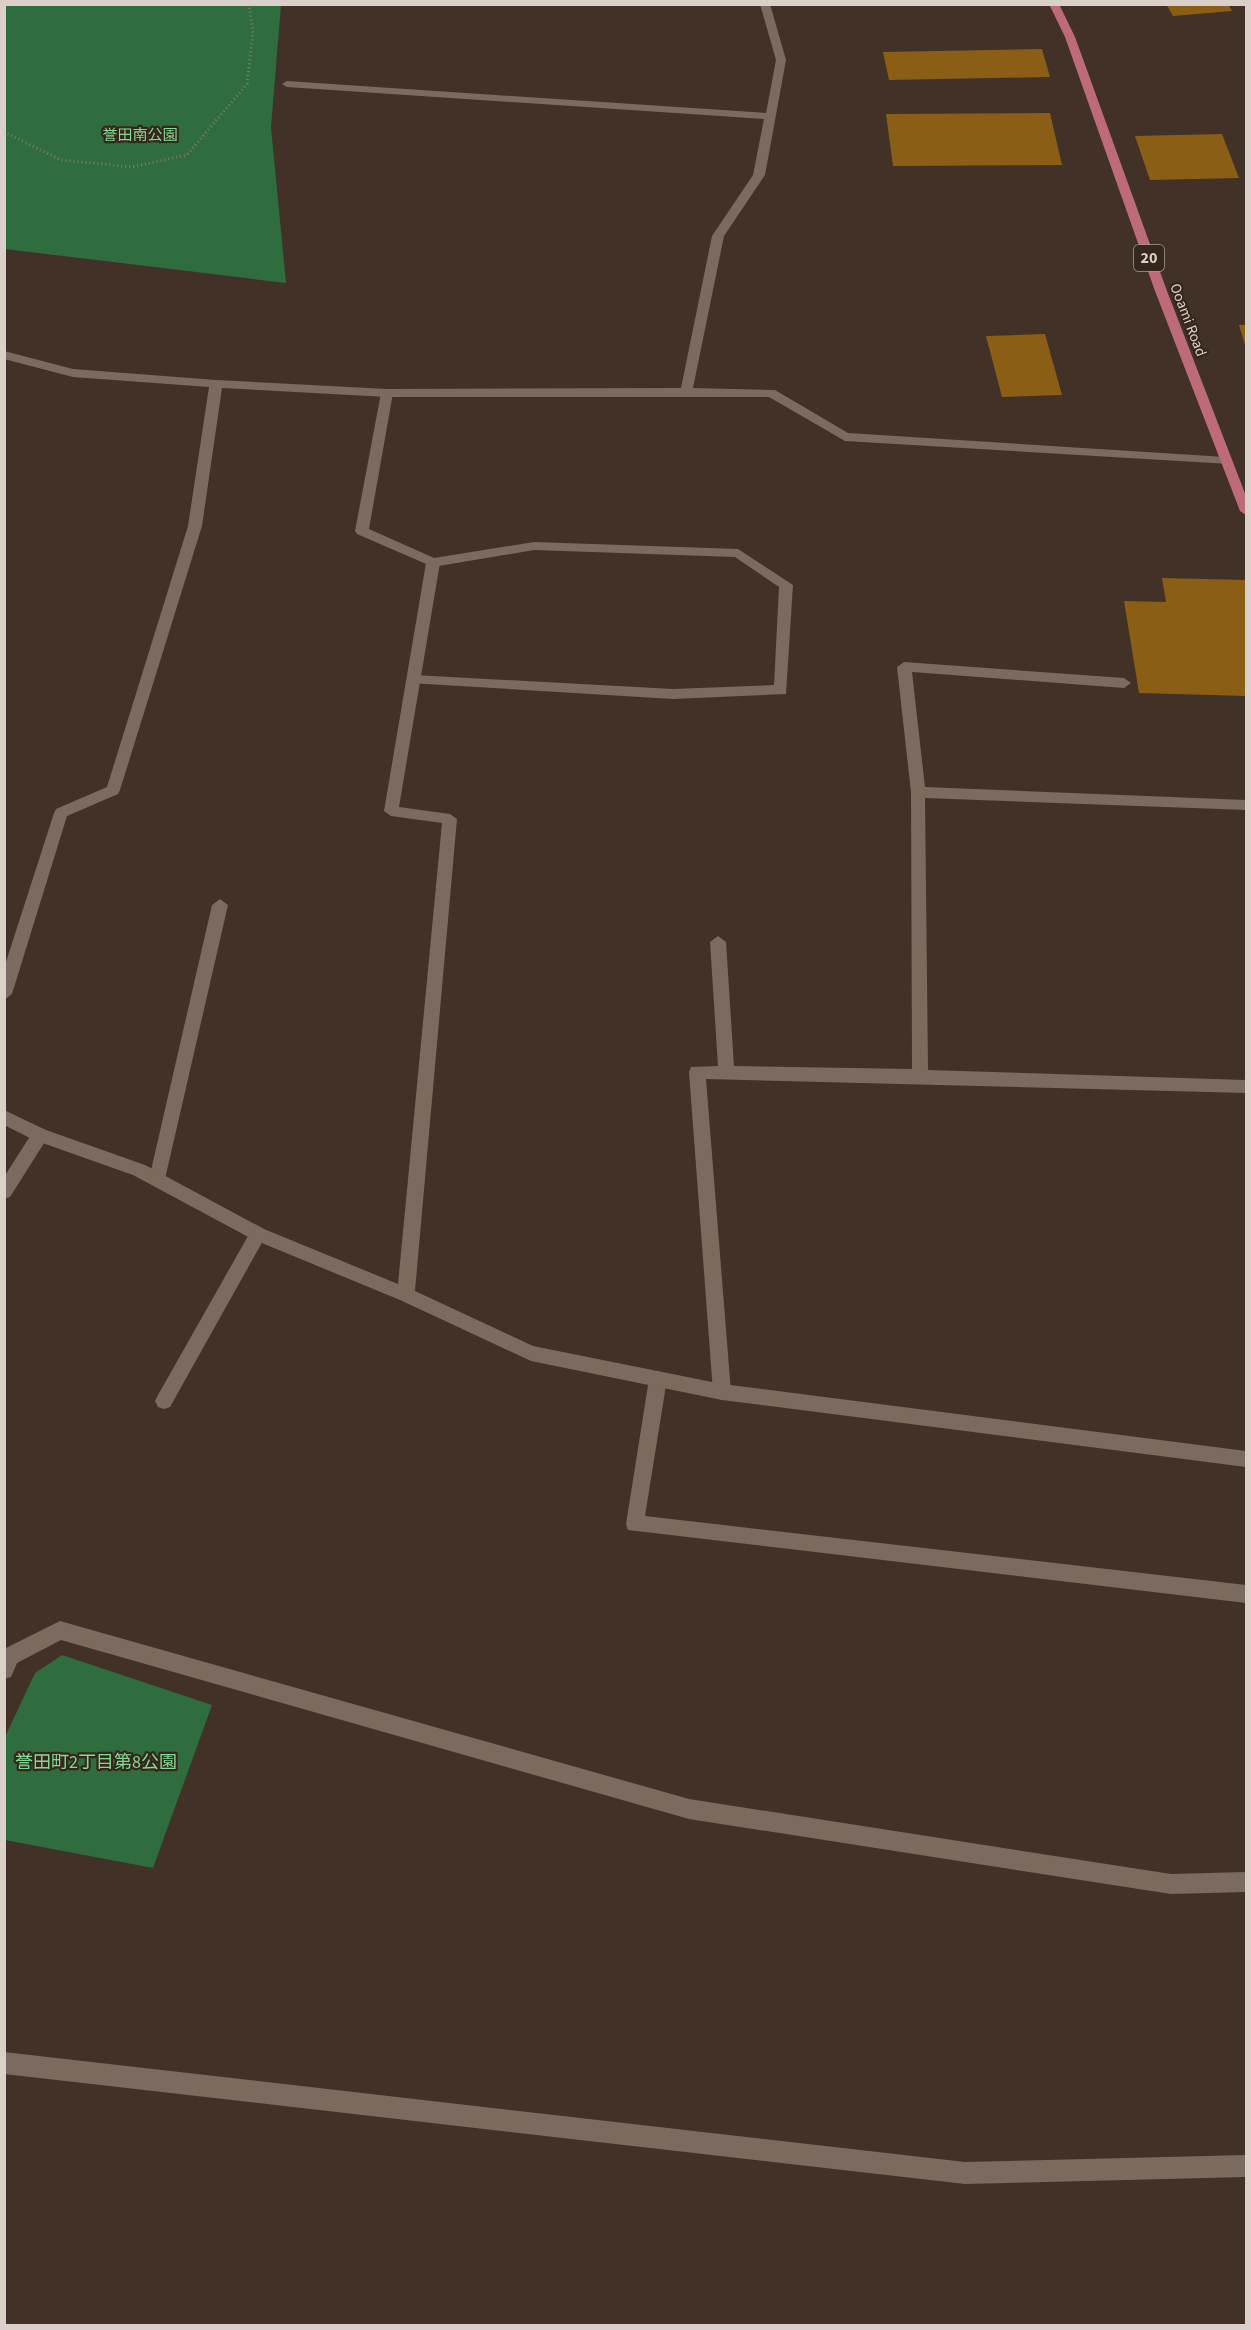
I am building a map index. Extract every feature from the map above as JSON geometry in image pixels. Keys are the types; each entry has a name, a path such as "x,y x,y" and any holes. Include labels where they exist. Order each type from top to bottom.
{"main road":[{"name":"Ooami Road","path":"1054,4 1070,37 1161,291 1246,511"}],"street":[{"path":"686,392 718,236 759,175 768,116 781,60 765,4"},
{"path":"287,84 768,116"},
{"path":"4,355 73,373 216,384 387,393 771,393 844,437 1225,461"},
{"path":"4,994 61,813 113,790 195,526 216,384"},
{"path":"387,393 362,531 433,563 534,546 738,553 786,585 781,690 673,694 414,680"},
{"path":"406,1294 450,819 391,811 433,563"},
{"path":"920,1076 918,792 904,667 1124,682"},
{"path":"918,792 1246,805"},
{"path":"157,1179 220,905"},
{"path":"718,942 726,1073"},
{"path":"723,1392 697,1072 920,1076 1246,1087"},
{"path":"4,1117 40,1135 139,1170 258,1234 406,1294 531,1353 723,1392 1246,1459"},
{"path":"4,1192 40,1135"},
{"path":"164,1401 258,1234"},
{"path":"658,1379 635,1524 1246,1594"},
{"path":"4,1670 10,1656 60,1630 689,1809 1171,1884 1246,1882"},
{"path":"4,2063 965,2173 1246,2166"}],"path":[{"path":"4,132 61,160 132,167 187,155 247,84 253,33 249,4"}],"green space":[{"name":"誉田南公園","path":"5,4 281,5 271,127 286,283 5,249"},
{"name":"誉田町2丁目第8公園","path":"62,1655 212,1705 153,1868 5,1840 5,1737 35,1673"}],"building":[{"path":"1166,4 1228,4 1232,11 1173,16"},
{"path":"1042,49 1050,77 889,80 883,52"},
{"path":"1050,113 1062,165 893,166 886,114"},
{"path":"1222,134 1239,178 1150,180 1135,136"},
{"path":"1239,325 1246,325 1246,348"},
{"path":"1045,334 1062,395 1002,397 986,336"},
{"path":"1162,578 1246,580 1246,696 1139,693 1124,601 1166,602"}]}
